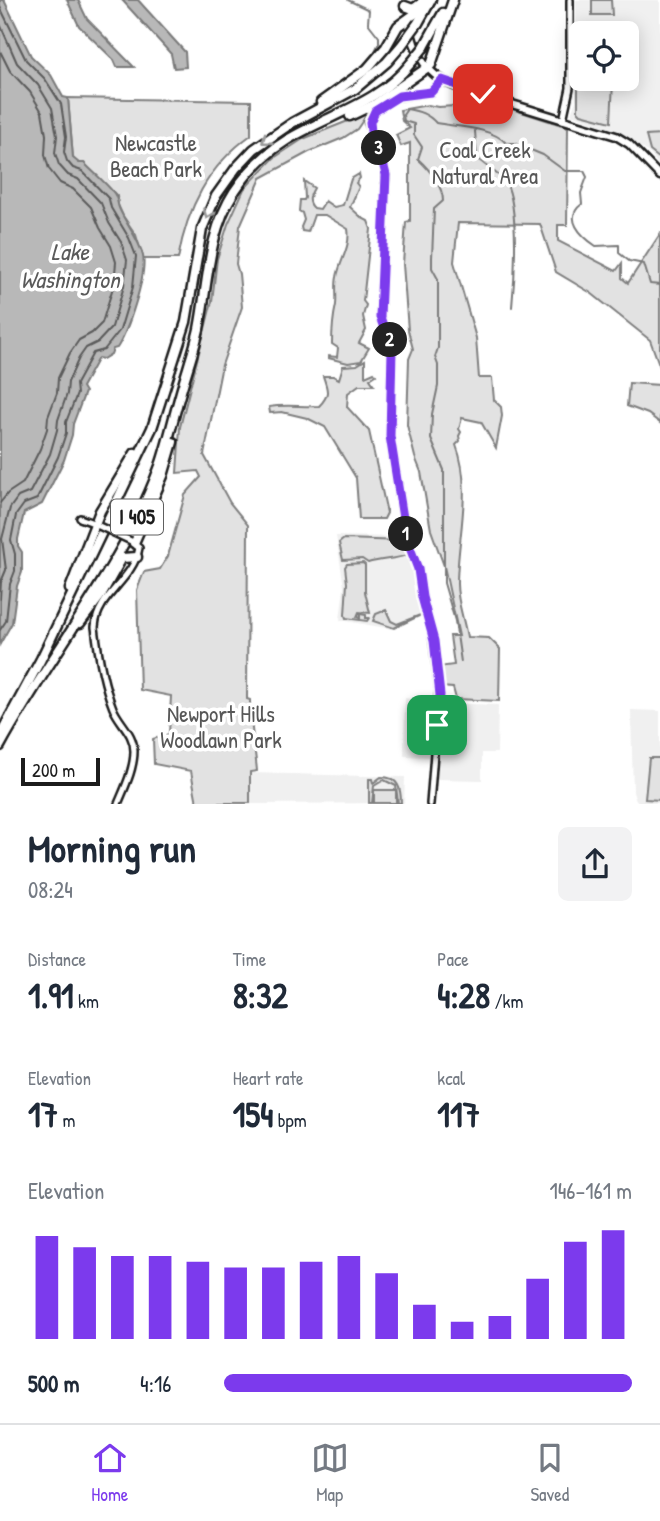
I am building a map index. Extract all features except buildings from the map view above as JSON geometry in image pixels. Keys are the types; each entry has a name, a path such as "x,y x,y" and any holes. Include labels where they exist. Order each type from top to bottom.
{"highway":[{"name":"I 405","path":"0,746 122,546 146,500 168,441 198,333 221,215 233,194 251,169 290,139 363,103 387,87 424,47 447,0"},
{"path":"290,139 361,111 427,69 433,61 453,0"},
{"name":"I 405","path":"0,735 41,660 152,428 186,322 198,248 212,205 231,174 254,149 296,120 355,89 387,62 418,23 426,1"},
{"path":"404,3 413,9 426,1"},
{"path":"296,120 367,69 386,47 398,26 408,20 426,1"},
{"path":"132,542 167,465 198,344 198,333"},
{"path":"41,660 104,502 152,428"},
{"path":"37,682 101,595 122,558 135,561"}],"main road":[{"path":"408,20 413,45 427,69 442,80 616,136 647,160 660,176"},
{"path":"601,132 631,146"}],"street":[{"path":"563,120 570,94 570,0"},
{"path":"404,3 408,20"},
{"path":"430,803 439,690 432,634 418,569 406,537 390,436 392,350 380,317 386,175 370,122 374,113 393,100 408,94 431,92 442,80"},
{"path":"80,518 132,542 139,548 125,580 101,606 95,627 111,703 134,745 134,762 118,803"}],"shaded area":[{"path":"576,0 660,0 660,167 650,154 635,142 612,129 571,114 576,101 576,91 639,91 639,21 576,21"},
{"path":"336,536 406,537 418,569 426,612 392,629 340,620 344,587"},
{"path":"405,698 435,703 429,757 404,756"},
{"path":"443,703 498,705 497,753 482,753 482,780 435,779"},
{"path":"631,710 660,711 660,803 636,801 633,792"},
{"path":"250,773 405,777 404,803 250,804"}],"green space":[{"path":"592,0 611,0 612,15 592,15"},
{"path":"578,91 613,91 611,122 578,111"},
{"name":"Newcastle Beach Park","path":"68,98 251,101 251,135 211,174 187,222 178,259 143,259 136,235 123,216 117,196 84,163 78,164 73,158"},
{"name":"Coal Creek Natural Area","path":"481,99 568,127 567,225 558,225 558,241 616,271 622,263 622,278 628,283 660,234 660,367 650,340 591,293 556,272 540,224 458,223 454,262 476,338 479,378 492,378 494,400 501,407 502,416 496,448 481,422 462,418 459,429 460,441 456,445 461,462 464,496 457,590 467,637 489,638 500,649 499,701 456,699 453,688 440,687 438,667 454,665 450,636 459,636 444,566 431,530 421,472 407,425 409,359 413,349 408,330 403,264 406,222 410,221 410,143 401,146 396,135 410,128 402,121 400,110 428,105 456,106"},
{"name":"Newport Hills Woodlawn Park","path":"368,113 357,129 343,138 309,152 261,178 240,226 236,264 242,307 222,365 204,455 230,503 248,525 247,699 250,700 257,771 250,772 250,803 197,803 191,771 154,764 153,739 169,734 171,696 140,690 137,590 144,572 160,569 168,556 185,495 201,477 198,471 177,473 180,427 212,301 217,259 228,224 244,189 274,158 303,139"},
{"path":"660,135 660,159 650,151 646,136"},
{"path":"359,174 360,178 356,183 359,187 350,207 368,221 371,229 363,301 366,305 363,316 366,330 359,343 369,348 361,361 348,363 328,356 337,357 338,348 332,344 336,280 348,242 348,229 325,215 314,215 308,232 302,231 304,220 299,211 300,200 305,198 304,181 314,188 310,203 314,208 320,209 325,201 334,207 343,205 351,179"},
{"path":"365,360 365,376 374,372 376,375 370,379 374,385 359,385 348,393 347,407 369,431 387,513 384,519 359,519 356,478 325,427 307,418 282,412 270,413 269,407 319,406 327,392 323,376 339,379 343,366 357,365"},
{"path":"629,383 660,385 660,423 648,414 627,406"},
{"path":"344,539 403,541 409,554 368,563 362,559 343,560 339,543"},
{"path":"363,563 370,613 359,612 357,617 360,618 360,614 366,615 366,618 369,618 367,621 346,618 345,615 345,567 347,564"},
{"path":"386,610 391,621 397,624 423,614 394,628 373,621 376,614"},
{"path":"649,758 660,758 660,800 645,799"},
{"path":"381,777 392,779 398,785 401,803 398,803 396,786 384,780 374,786 372,803 369,803 369,779 372,779 373,783"},
{"path":"374,790 396,790 396,803 374,803"}],"water":[{"name":"Lake Washington","path":"0,0 4,0 31,56 51,75 63,97 68,98 73,158 84,163 115,195 141,249 143,265 136,303 117,348 103,359 98,358 82,387 85,392 64,460 42,504 24,513 18,539 22,552 22,572 17,586 12,623 0,644"},
{"path":"67,0 78,0 87,19 134,67 117,67 114,60 79,26"},
{"path":"122,0 138,0 185,52 186,67 174,68 171,54"}],"waterway":[{"path":"348,0 369,10 368,23 379,37 372,57"},
{"path":"461,662 455,621 444,583 444,470 431,439 432,414 438,386 438,365 435,357 438,348 438,279 432,268 434,209 443,201 438,184 418,159 422,147 414,135 414,124 404,121 403,115 407,109 423,113 436,123 473,128 492,134 506,143 514,143 543,155 565,171 584,171 587,177 581,193 582,204 574,215 576,227 596,246 619,245 619,253 629,261 644,264 650,284 660,285"},
{"path":"475,131 477,158 504,180 510,194 515,244 512,307"}],"route":[{"path":"437,725 440,695 434,641 422,597 418,569 406,537 390,436 392,350 380,317 386,175 370,122 375,111 399,96 431,92 442,80 483,94"}]}
